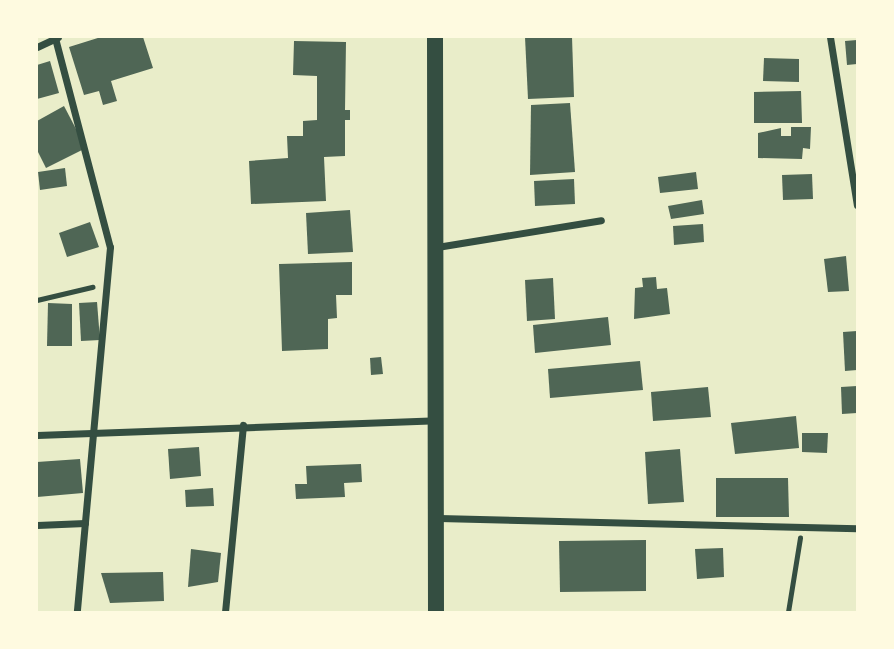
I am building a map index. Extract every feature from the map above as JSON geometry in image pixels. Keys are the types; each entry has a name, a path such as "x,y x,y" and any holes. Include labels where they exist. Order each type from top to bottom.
{"highway":[{"path":"435,37 439,518 436,612"}],"street":[{"path":"830,37 857,205"},
{"path":"37,47 57,38 110,247 77,612"},
{"path":"436,247 601,220"},
{"path":"37,435 243,425 438,420"},
{"path":"225,612 243,425"},
{"path":"439,518 857,528"},
{"path":"37,525 85,523"}],"path":[{"path":"37,300 107,284"},
{"path":"788,612 801,527"}],"building":[{"path":"101,37 143,37 153,68 111,81 117,101 103,105 99,91 84,95 69,47"},
{"path":"525,37 572,37 574,97 528,99"},
{"path":"857,40 857,64 847,65 845,41"},
{"path":"294,41 346,42 345,110 350,110 350,120 345,120 345,156 324,157 326,201 251,204 249,161 288,158 287,136 303,136 303,121 317,120 317,76 293,75"},
{"path":"764,58 799,59 799,82 763,81"},
{"path":"50,61 59,93 37,99 37,65"},
{"path":"801,91 802,123 754,123 754,92"},
{"path":"570,103 575,172 530,175 531,105"},
{"path":"64,106 86,148 46,168 37,150 37,121"},
{"path":"791,127 811,127 810,149 803,148 802,159 758,158 758,133 781,128 781,136 791,136"},
{"path":"65,168 67,186 40,190 38,172"},
{"path":"696,172 698,189 660,193 658,177"},
{"path":"812,174 813,199 783,200 782,175"},
{"path":"574,179 575,204 535,206 534,181"},
{"path":"702,200 704,214 671,219 668,206"},
{"path":"350,210 353,252 308,254 306,213"},
{"path":"90,222 99,247 67,257 59,233"},
{"path":"703,224 704,242 674,245 673,226"},
{"path":"846,256 849,291 828,292 824,259"},
{"path":"352,262 352,295 336,295 337,318 328,319 328,349 282,351 279,264"},
{"path":"656,277 657,289 667,288 670,314 634,319 635,288 643,287 642,278"},
{"path":"553,278 555,319 527,321 525,280"},
{"path":"97,302 100,340 81,341 79,303"},
{"path":"48,303 72,304 72,346 47,346"},
{"path":"608,317 611,345 535,353 533,325"},
{"path":"857,331 857,370 845,371 843,332"},
{"path":"381,357 383,374 371,375 370,358"},
{"path":"640,361 643,390 550,398 548,369"},
{"path":"857,386 857,413 842,414 841,387"},
{"path":"708,387 711,417 653,421 651,392"},
{"path":"796,416 799,448 735,454 731,423"},
{"path":"802,433 828,433 827,453 802,452"},
{"path":"199,447 201,476 170,479 168,449"},
{"path":"680,449 684,502 648,504 645,452"},
{"path":"80,459 83,493 37,497 37,462"},
{"path":"361,464 362,482 344,483 345,497 296,499 295,484 307,484 306,466"},
{"path":"716,478 788,478 789,517 716,517"},
{"path":"213,488 214,506 186,507 185,490"},
{"path":"646,540 646,591 560,592 559,541"},
{"path":"723,548 724,577 697,579 695,549"},
{"path":"191,549 221,553 218,582 188,587"},
{"path":"163,572 164,601 110,603 101,573"}]}
